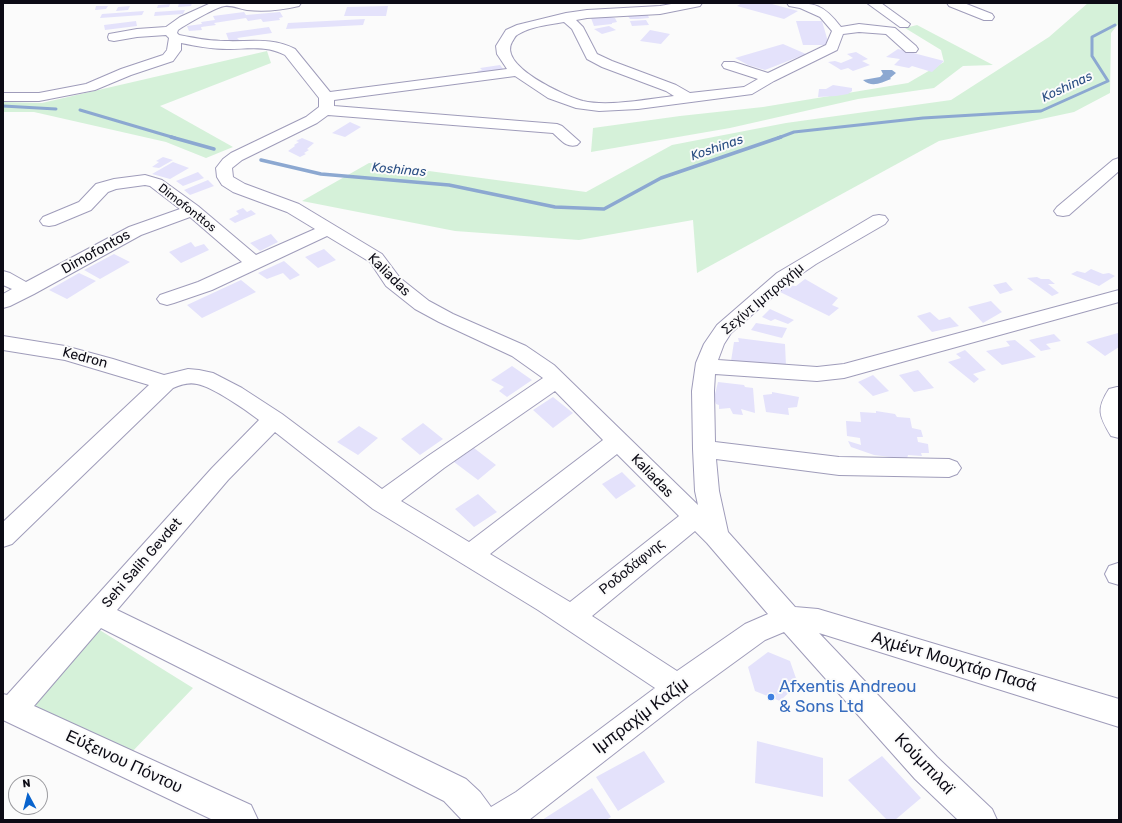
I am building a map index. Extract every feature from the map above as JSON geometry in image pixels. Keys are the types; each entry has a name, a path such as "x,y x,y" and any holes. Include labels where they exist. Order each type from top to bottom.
{"street":[{"path":"3,97 39,97 90,87 126,72 168,58 174,50 172,28 184,20 221,3"},
{"path":"229,3 258,8 275,7 295,3"},
{"path":"696,3 652,11 615,8 528,26 512,33 504,46 504,54 517,72 552,95 581,105 617,107 708,94 747,91 832,46 838,31"},
{"path":"793,3 803,5 824,14 838,31"},
{"path":"873,3 904,24"},
{"path":"953,3 988,17"},
{"path":"969,10 982,3"},
{"path":"652,11 666,24"},
{"path":"566,18 577,27 592,56 607,64 671,88 688,98"},
{"path":"838,31 859,28 890,31 911,49"},
{"path":"114,37 137,33 173,35 218,44 268,45 283,48 290,52 326,103 557,129 572,142"},
{"path":"729,65 769,78"},
{"path":"326,103 517,72"},
{"name":"Kaliadas","path":"326,103 307,122 236,157 225,164 224,172 228,182 239,188 293,208 376,258 393,282 422,305 446,318 519,351 535,361 557,379 694,518 716,536 788,618"},
{"path":"1063,211 1119,162"},
{"name":"Dimofonttos","path":"49,222 85,206 102,188 114,184 145,180 156,183 192,210 254,263"},
{"name":"Dimofontos","path":"3,302 135,230 192,210"},
{"name":"Σεχίντ Ιμπραχήμ","path":"716,536 707,490 704,449 703,391 706,366 714,344 724,329 784,277 810,260 879,220"},
{"path":"167,299 205,286 328,229"},
{"path":"3,276 27,290"},
{"path":"706,366 817,374 844,372 1119,296"},
{"name":"Kedron","path":"3,343 44,348 96,360 165,383"},
{"path":"3,537 165,383 184,376 203,378 245,399 274,419 382,502 571,617 678,687"},
{"path":"382,502 448,453 557,379"},
{"path":"1118,394 1110,406 1110,415 1119,430"},
{"name":"Sehi Salih Gevdet","path":"8,709 98,613 220,474 274,419"},
{"path":"471,555 618,441"},
{"path":"704,449 839,466 949,468"},
{"name":"Ροδοδάφνης","path":"571,617 694,518"},
{"path":"98,613 455,790 469,803 481,820"},
{"name":"Ιμπραχίμ Καζίμ","path":"499,820 527,803 678,687 755,632 788,618"},
{"name":"Αχμέντ Μουχτάρ Πασά","path":"788,618 818,621 1119,713"},
{"name":"Κούμπιλαϊ","path":"788,618 926,768 981,820"},
{"name":"Εύξεινου Πόντου","path":"8,709 240,816 242,820"}],"green space":[{"path":"1088,3 1119,3 1119,23 1111,33 1110,93 1074,112 939,141 697,273 693,220 579,240 455,231 302,201 369,163 586,192 672,145 786,123 951,100 1049,37"},
{"path":"917,25 993,65 963,66 934,88 858,99 730,128 591,152 593,128 680,116 763,107 908,83 944,62 941,50 905,28"},
{"path":"267,51 271,63 160,106 233,147 206,158 166,142 34,112 3,112 3,102 42,103"},
{"path":"98,629 193,688 131,753 26,713"}],"water":[{"path":"881,70 892,70 896,73 890,78 891,79 877,84 870,84 863,80 880,77 883,74"}],"building":[{"path":"179,3 192,3 191,6 178,7"},
{"path":"742,3 768,3 798,11 784,19 737,6"},
{"path":"170,4 169,7 157,8 158,5"},
{"path":"96,6 108,6 106,9 95,10"},
{"path":"130,6 128,10 116,11 118,7"},
{"path":"388,6 386,16 344,16 347,7"},
{"path":"185,10 183,14 154,16 155,12"},
{"path":"144,11 142,15 100,18 102,14"},
{"path":"244,12 246,15 280,12 283,17 279,18 280,20 263,22 261,19 248,21 246,18 214,23 216,25 201,27 202,30 189,31 187,26 215,20 213,16"},
{"path":"647,13 649,18 630,19 627,15"},
{"path":"591,18 615,18 617,22 594,26"},
{"path":"365,19 363,25 286,29 288,23"},
{"path":"646,20 649,25 632,26 630,21"},
{"path":"136,21 137,26 105,30 104,25"},
{"path":"796,21 822,21 829,45 803,45"},
{"path":"609,26 616,30 602,34 594,29"},
{"path":"269,27 272,33 237,38 239,40 229,41 226,33"},
{"path":"650,30 670,34 661,44 640,41"},
{"path":"783,44 806,54 765,70 748,65 735,58"},
{"path":"898,49 944,61 932,72 912,66 909,68 894,65 900,59 886,57"},
{"path":"856,52 868,59 862,61 870,65 853,71 848,68 841,70 828,62 835,61 841,63 853,58 847,54"},
{"path":"500,65 504,70 479,74 477,71 482,70 480,68"},
{"path":"833,85 852,88 852,91 848,94 818,97 819,89 826,89"},
{"path":"350,122 361,127 345,137 332,133"},
{"path":"302,138 314,143 307,149 309,150 304,153 306,154 300,157 288,151 299,142 296,141"},
{"path":"163,157 173,160 159,168 152,167 159,162 156,161"},
{"path":"173,162 189,168 170,179 152,174"},
{"path":"198,172 204,178 183,186 176,181"},
{"path":"208,180 214,186 190,195 184,190"},
{"path":"243,208 247,212 251,210 256,214 235,223 229,219 239,214 236,211"},
{"path":"271,234 278,242 260,251 250,243"},
{"path":"191,242 195,247 204,244 209,250 181,263 169,252"},
{"path":"324,249 336,260 318,268 305,257"},
{"path":"114,254 130,262 100,279 84,270"},
{"path":"284,261 300,275 290,280 283,273 267,279 258,273"},
{"path":"1091,269 1103,274 1109,273 1115,276 1099,286 1071,274 1077,271 1085,273"},
{"path":"79,273 96,281 67,299 49,290"},
{"path":"1037,277 1041,279 1049,279 1055,284 1048,284 1059,293 1052,296 1027,278"},
{"path":"805,279 838,298 832,305 839,308 829,316 776,290 781,285 796,286"},
{"path":"241,280 256,292 202,318 187,305"},
{"path":"1006,282 1013,290 1000,294 993,285"},
{"path":"991,301 1002,312 983,323 968,307"},
{"path":"770,309 794,320 788,324 775,319 771,321 762,317"},
{"path":"930,312 939,320 950,317 959,326 932,332 917,316"},
{"path":"756,323 787,328 782,338 751,330"},
{"path":"1118,333 1119,347 1105,356 1086,342"},
{"path":"1054,334 1061,341 1046,344 1051,349 1041,351 1029,340"},
{"path":"738,338 785,344 786,366 731,361 734,342 739,342"},
{"path":"1015,340 1036,357 1002,365 986,351 1010,346 1006,341"},
{"path":"965,350 986,370 973,374 979,379 974,383 948,362 961,358 956,354"},
{"path":"512,366 532,380 507,397 499,391 504,387 491,380"},
{"path":"918,370 934,388 914,392 899,375"},
{"path":"873,375 889,391 873,396 858,382"},
{"path":"718,382 744,385 745,387 753,388 755,413 741,409 743,415 733,414 730,408 719,409 719,405 716,404 714,398"},
{"path":"772,392 799,397 797,407 788,408 789,415 766,412 763,395 772,394"},
{"path":"553,397 573,413 553,428 533,410"},
{"path":"876,411 895,414 897,417 910,418 912,428 921,430 923,437 917,437 918,442 928,444 929,453 921,453 922,456 908,455 907,459 874,455 851,447 848,441 861,445 860,438 847,436 846,421 861,422 860,412 876,413"},
{"path":"423,423 443,439 420,455 401,439"},
{"path":"359,426 378,438 358,455 337,442"},
{"path":"474,448 496,465 478,480 454,462"},
{"path":"622,472 636,486 616,499 602,484"},
{"path":"478,494 497,512 474,527 455,509"},
{"path":"768,652 790,661 798,684 780,701 755,691 748,667"},
{"path":"757,741 823,758 823,797 755,783"},
{"path":"644,751 665,782 618,811 596,777"},
{"path":"882,756 921,798 895,820 887,820 848,780"},
{"path":"592,788 611,817 606,820 542,820"}],"waterway":[{"name":"Koshinas","path":"778,138 794,132 923,118 1041,111 1108,81 1092,56 1092,37 1115,25"},
{"name":"Koshinas","path":"3,106 56,109"},
{"name":"Koshinas","path":"80,110 175,138"},
{"name":"Koshinas","path":"171,137 214,149"},
{"name":"Koshinas","path":"261,160 321,174 449,185 555,207 604,209 661,178 781,137"}],"place":[{"name":"Afxentis Andreou & Sons Ltd","path":"771,697"}]}
